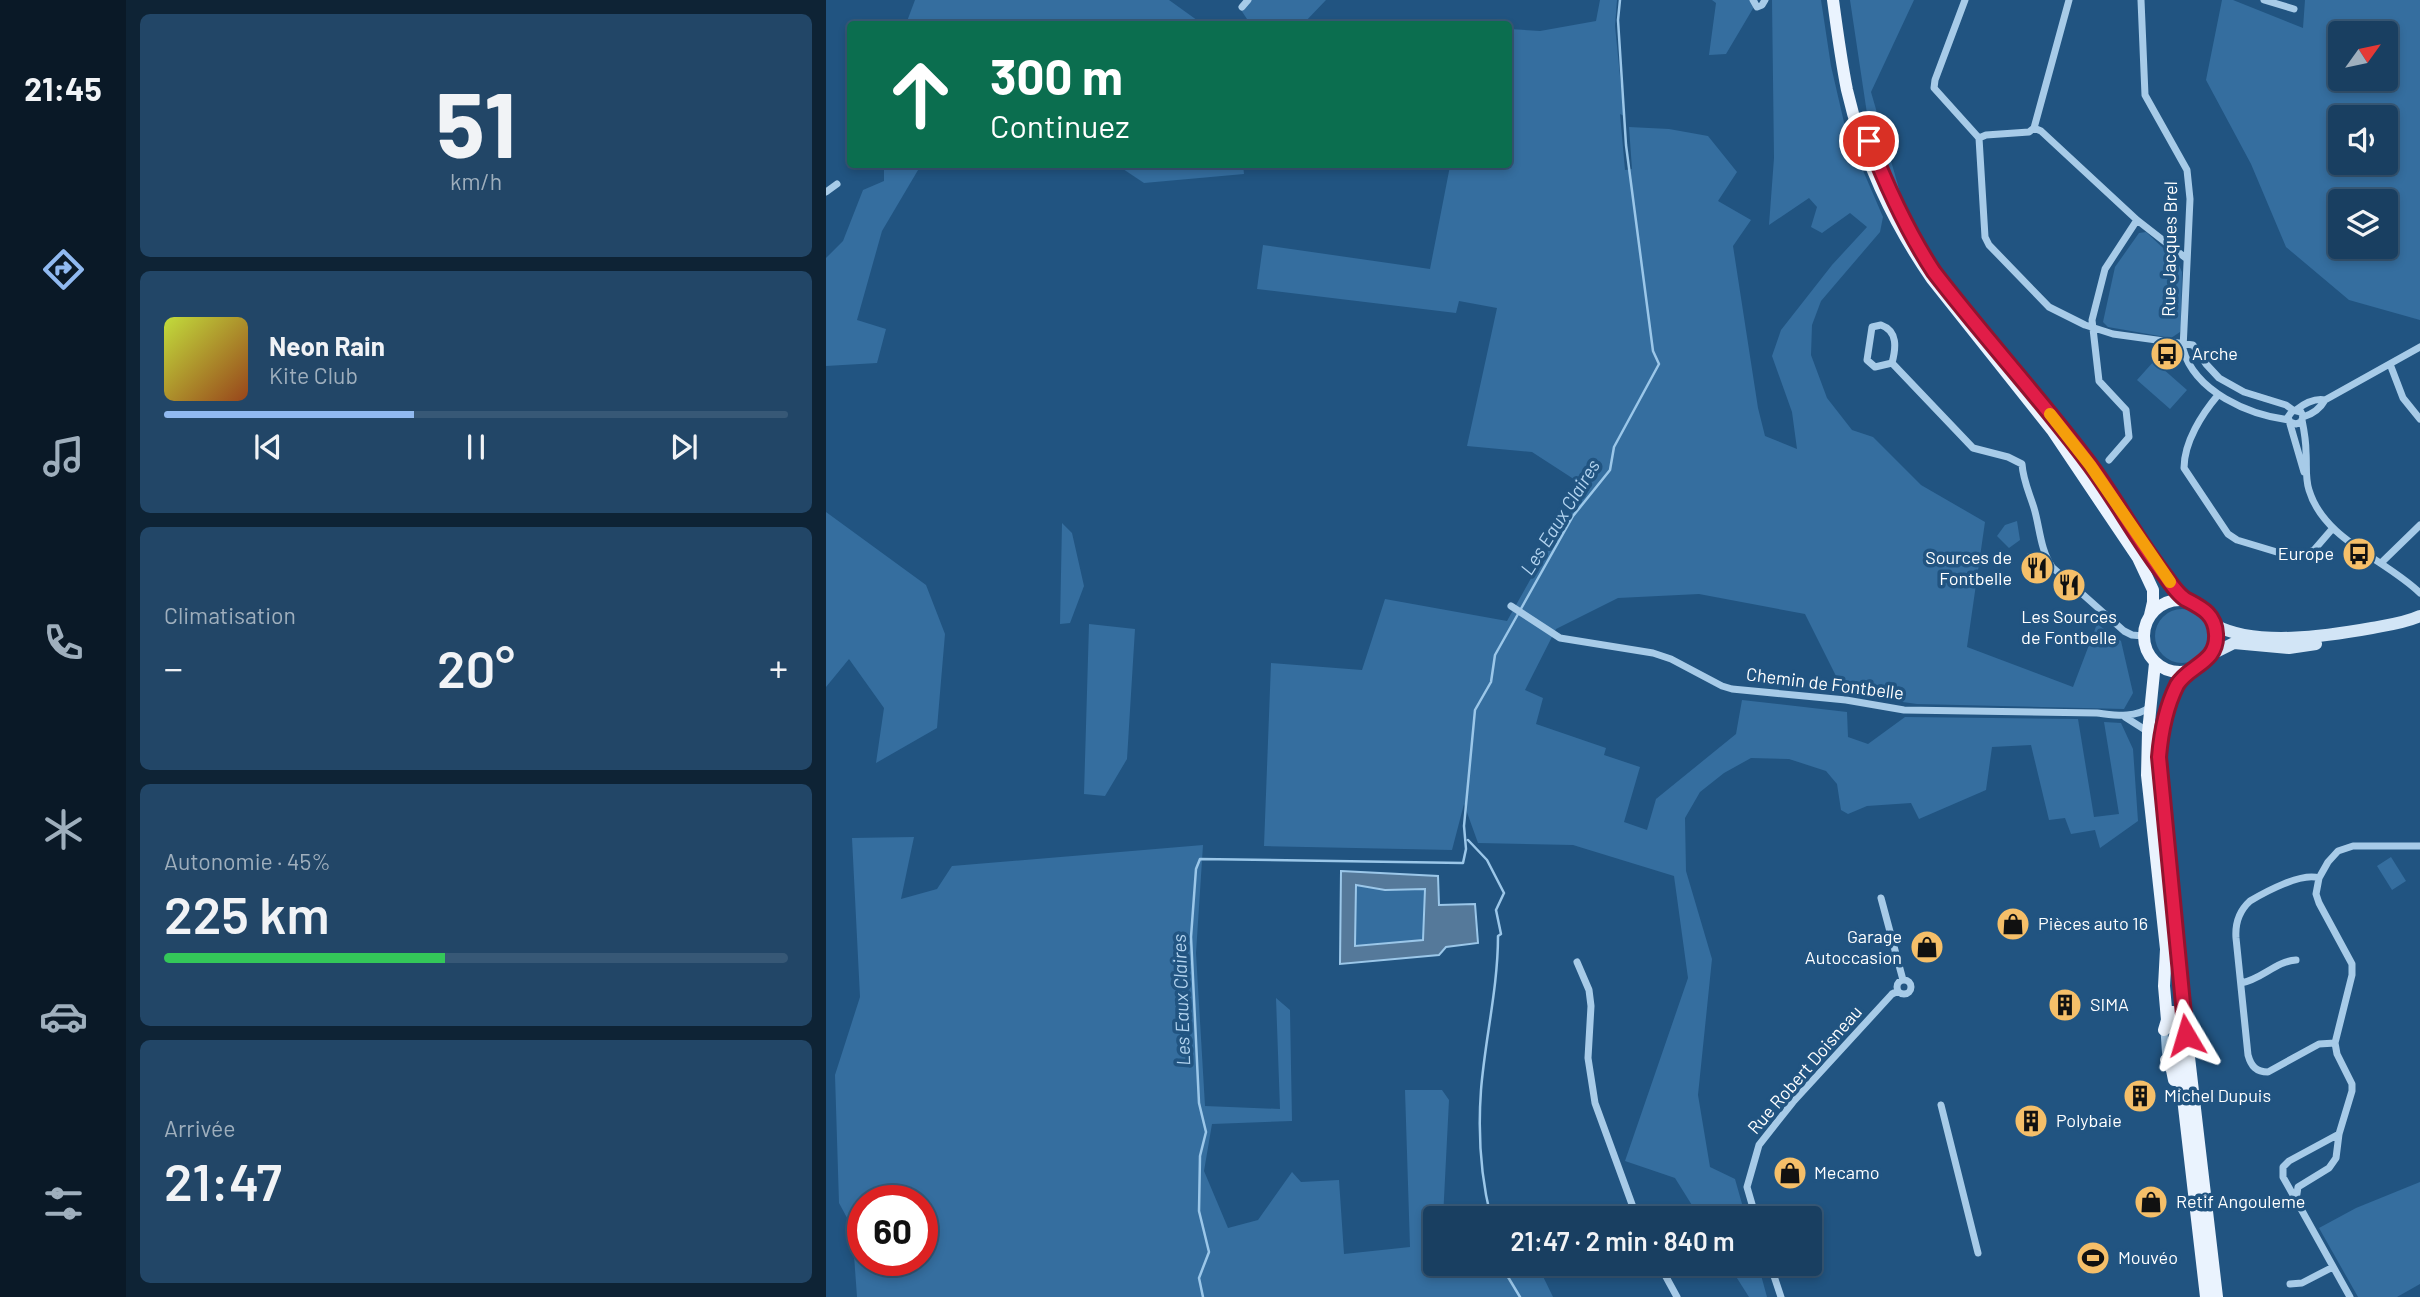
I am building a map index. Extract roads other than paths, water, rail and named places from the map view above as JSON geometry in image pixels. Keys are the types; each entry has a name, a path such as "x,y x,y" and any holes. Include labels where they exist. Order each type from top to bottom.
{"main road":[{"path":"1833,0 1840,55 1854,117 1891,210 1920,262 2052,430 2138,558 2152,590 2154,602 2143,636 2149,655 2155,663 2170,671 2187,671 2197,668 2212,654 2234,643 2300,648 2357,631"},
{"path":"1839,0 1860,119 1915,244 1963,310 2090,465 2161,570 2186,600 2204,608 2215,625 2216,639 2212,654"},
{"path":"2150,615 2165,602 2186,600"},
{"path":"2215,625 2228,631 2291,639 2357,631 2420,616"},
{"path":"2155,663 2148,733 2148,798 2200,1257"},
{"path":"2187,671 2175,691 2164,720 2159,767 2180,980 2217,1297"},
{"path":"2164,1030 2167,1020 2164,986 2166,949"},
{"path":"2166,1060 2174,1078 2206,1297"}],"street":[{"path":"1242,7 1248,0"},
{"path":"1755,3 1762,5 1765,0"},
{"path":"1965,0 1934,80 1934,88 1979,138 1983,229 1989,245 2049,307 2066,317 2093,328 2193,345 2219,377 2259,399 2286,405 2301,412 2306,476"},
{"path":"1979,138 1986,135 2029,132 2034,128 2069,0"},
{"name":"Rue Jacques Brel","path":"2141,0 2145,95 2188,170 2190,199 2185,343"},
{"path":"2264,0 2294,9"},
{"path":"2034,128 2041,131 2137,220 2187,259"},
{"path":"826,192 837,184"},
{"path":"2109,460 2129,437 2126,410 2099,381 2092,320 2105,269 2137,220"},
{"path":"1892,363 1875,367 1867,360 1872,327 1885,326 1894,336 1892,363 1973,448 2008,457 2022,464 2023,481 2034,509 2046,559 2052,567 2124,631 2143,636"},
{"path":"2185,343 2183,349 2186,358 2218,395 2239,407 2298,424 2302,418 2322,406 2325,400 2420,347"},
{"path":"2390,364 2403,398 2420,419"},
{"path":"2218,395 2206,410 2191,439 2184,455 2184,468 2228,534 2237,540 2297,558 2314,550 2333,528"},
{"path":"2325,400 2305,403 2289,415 2312,498 2333,528 2420,593"},
{"path":"2381,563 2420,525"},
{"name":"Chemin de Fontbelle","path":"1513,607 1560,638 1653,653 1671,659 1722,686 1732,688 1846,700 1904,710 2097,713 2124,716 2141,713 2151,706"},
{"path":"2124,716 2144,727 2148,733"},
{"path":"2296,1200 2298,1187 2333,1163 2352,1084 2337,1054 2335,1043 2353,970 2348,955 2319,903 2316,894 2319,878 2338,851 2353,846 2420,846"},
{"path":"2319,878 2308,876 2293,881 2256,897 2244,906 2236,930 2248,1055 2250,1062 2258,1070 2268,1072 2319,1044 2335,1043"},
{"path":"1881,898 1903,980"},
{"path":"2241,983 2252,981 2289,961 2296,960"},
{"path":"1577,962 1589,990 1591,1006 1588,1058 1595,1103 1633,1206"},
{"path":"1903,980 1910,983 1911,990 1904,995 1898,991 1897,984 1903,980"},
{"name":"Rue Robert Doisneau","path":"1753,1206 1747,1187 1759,1144 1793,1102 1892,994 1898,991"},
{"path":"2164,1030 2166,1060"},
{"path":"1941,1105 1978,1253"},
{"path":"2339,1134 2289,1161 2283,1167 2283,1177 2350,1297"},
{"path":"2290,1284 2302,1283 2333,1267"},
{"path":"1666,1276 1677,1297"},
{"path":"1774,1276 1781,1297"}],"waterway":[{"name":"Les Eaux Claires","path":"1203,1297 1199,1278 1209,1252 1199,1211 1200,1156 1206,1132 1199,1103 1191,937 1196,869 1200,859 1463,863 1475,710 1491,682 1495,655 1573,516 1610,470 1614,447 1659,364 1653,351 1626,145 1618,20 1620,0"},
{"name":"Les Eaux Claires","path":"1468,840 1487,860 1504,893 1496,910 1501,934 1498,936 1496,975 1480,1106 1480,1138 1489,1206"},
{"name":"Les Eaux Claires","path":"1507,1276 1520,1297"}],"place":[{"name":"Arche","path":"2167,354"},
{"name":"Europe","path":"2359,554"},
{"name":"Sources de Fontbelle","path":"2037,568"},
{"name":"Les Sources de Fontbelle","path":"2069,585"},
{"name":"Pièces auto 16","path":"2013,924"},
{"name":"Garage Autoccasion","path":"1927,947"},
{"name":"SIMA","path":"2065,1005"},
{"name":"Michel Dupuis","path":"2140,1096"},
{"name":"Polybaie","path":"2031,1121"},
{"name":"Mecamo","path":"1790,1173"},
{"name":"Retif Angouleme","path":"2151,1202"},
{"name":"Mouvéo","path":"2093,1258"}]}
